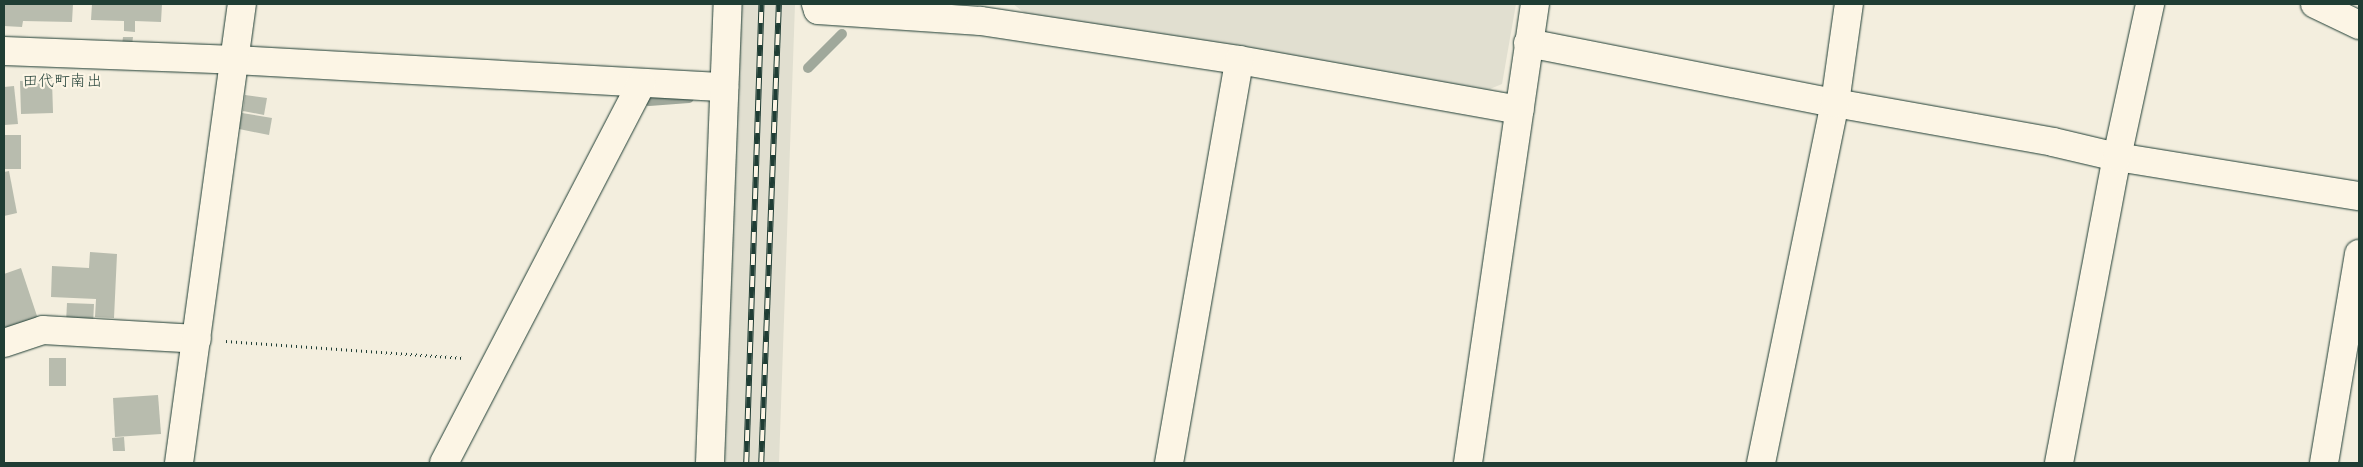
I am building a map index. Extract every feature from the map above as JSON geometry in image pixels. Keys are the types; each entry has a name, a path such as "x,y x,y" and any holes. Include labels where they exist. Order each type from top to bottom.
{"street":[{"path":"179,463 242,4"},
{"path":"710,463 728,4"},
{"path":"816,4 818,10 981,12 1520,110"},
{"path":"1468,463 1535,4"},
{"path":"1760,463 1835,103 1849,4"},
{"path":"2058,463 2117,157 2150,4"},
{"path":"2315,4 2359,25"},
{"path":"1528,42 1835,103 2053,142 2117,157 2359,196"},
{"path":"4,51 235,60 641,84 724,87"},
{"path":"1170,463 1239,60"},
{"path":"444,463 641,84"},
{"path":"2324,463 2359,254"},
{"path":"4,343 44,330 197,339"}],"path":[{"path":"197,339 497,360"}],"shaded area":[{"path":"740,4 795,4 779,463 723,463"},
{"path":"1013,4 1516,4 1502,84 1485,91 1026,14"}],"building":[{"path":"4,4 73,4 72,22 23,21 22,27 4,26"},
{"path":"92,4 162,4 161,22 135,21 135,32 124,31 124,21 91,20"},
{"path":"123,37 133,37 132,45 122,45"},
{"path":"52,80 53,113 21,114 20,81"},
{"path":"14,86 18,124 4,125 4,87"},
{"path":"245,95 267,98 264,115 243,111"},
{"path":"242,113 272,118 269,135 239,129"},
{"path":"4,135 21,135 21,169 4,169"},
{"path":"9,171 17,213 4,216 4,172"},
{"path":"90,252 117,254 114,318 95,317 96,299 51,297 52,266 89,268"},
{"path":"21,268 38,319 4,330 4,274"},
{"path":"67,303 94,304 93,324 66,323"},
{"path":"49,358 66,358 66,386 49,386"},
{"path":"158,395 161,434 115,437 113,398"},
{"path":"124,437 125,451 113,451 112,438"}],"waterway":[{"path":"808,68 842,34"},
{"path":"649,101 689,98"}],"railway":[{"path":"746,463 761,4"},
{"path":"761,463 779,4"}],"district":[{"name":"田代町南出","path":"62,80"}]}
